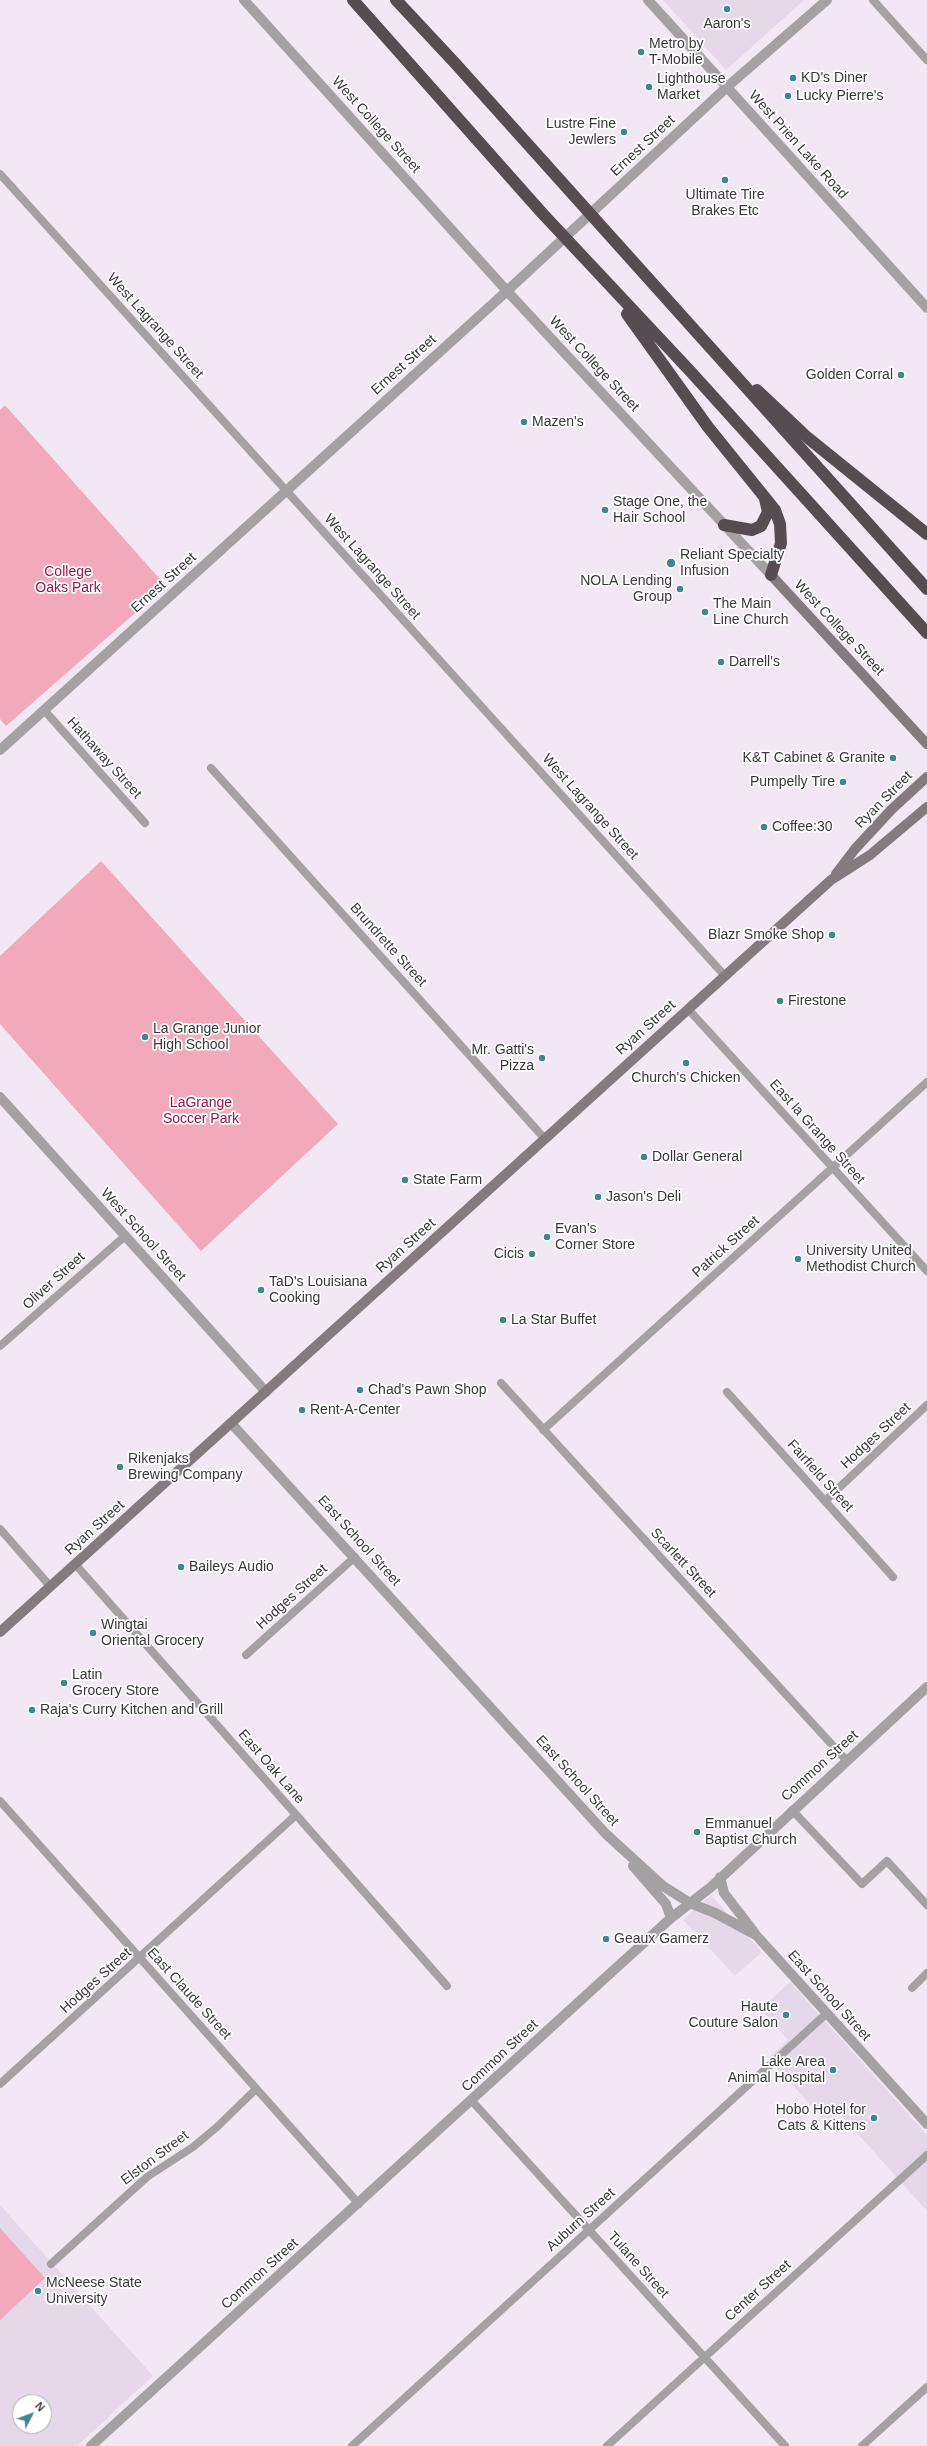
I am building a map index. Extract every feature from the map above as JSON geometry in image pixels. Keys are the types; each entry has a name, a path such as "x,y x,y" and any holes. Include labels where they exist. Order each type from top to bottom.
{"highway":[{"path":"353,0 587,263 691,372 927,633"},
{"path":"396,0 569,189 612,239 927,589"},
{"path":"604,280 708,427 775,510 780,524 781,543 771,575"},
{"path":"689,325 808,438 927,534"},
{"path":"724,525 752,530 761,526 768,512 764,495"}],"main road":[{"name":"West College Street","path":"771,575 927,744"},
{"name":"Ryan Street","path":"831,880 855,849 892,809 927,777"},
{"name":"Ryan Street","path":"0,1632 831,880 870,855 904,828 927,807"},
{"path":"904,828 927,815"}],"street":[{"name":"West College Street","path":"244,0 507,291 771,575"},
{"name":"West Prien Lake Road","path":"648,0 927,308"},
{"name":"Ernest Street","path":"0,750 507,291 727,87 827,0"},
{"path":"873,0 927,60"},
{"name":"West Lagrange Street","path":"0,174 725,976"},
{"name":"Hathaway Street","path":"44,710 145,823"},
{"name":"Brundrette Street","path":"211,768 545,1139"},
{"name":"East la Grange Street","path":"688,1009 927,1271"},
{"name":"Patrick Street","path":"543,1430 927,1082"},
{"name":"West School Street","path":"0,1097 266,1392"},
{"name":"Oliver Street","path":"0,1346 125,1236"},
{"name":"Scarlett Street","path":"501,1383 846,1760"},
{"name":"Fairfield Street","path":"727,1392 893,1577"},
{"name":"Hodges Street","path":"825,1501 927,1405"},
{"name":"East School Street","path":"232,1422 606,1834 663,1886 690,1903 716,1912 756,1935 927,2124"},
{"path":"0,1529 50,1586"},
{"name":"Hodges Street","path":"246,1655 355,1557"},
{"name":"East Oak Lane","path":"75,1564 447,1986"},
{"name":"Common Street","path":"91,2446 359,2204 671,1918 720,1877 927,1687"},
{"name":"East Claude Street","path":"0,1801 359,2204"},
{"path":"792,1810 862,1884 886,1861 927,1905"},
{"name":"Hodges Street","path":"0,2084 140,1959 296,1815"},
{"path":"606,1834 666,1904 671,1918"},
{"path":"720,1877 724,1893 756,1935"},
{"path":"912,1988 927,1974"},
{"name":"Auburn Street","path":"352,2446 826,2014"},
{"name":"Elston Street","path":"51,2264 146,2177 217,2127 256,2089"},
{"name":"Tulane Street","path":"472,2101 785,2446"},
{"name":"Center Street","path":"607,2446 927,2155"},
{"path":"862,2446 927,2387"}],"shaded area":[{"path":"663,0 804,0 726,70"},
{"path":"711,1895 762,1952 735,1976 683,1920"},
{"path":"790,1982 927,2135 927,2211 840,2114 828,2124 768,2058 788,2040 761,2009"},
{"name":"McNeese State University","path":"0,2205 153,2376 77,2446 0,2446"}],"green space":[{"name":"College Oaks Park","path":"5,405 166,586 6,726 0,719 0,410"},
{"name":"LaGrange Soccer Park","path":"101,861 338,1124 201,1251 0,1024 0,956"},
{"path":"0,2228 45,2278 0,2320"}],"place":[{"name":"Aaron's","path":"727,9"},
{"name":"Metro by T-Mobile","path":"641,52"},
{"name":"KD's Diner","path":"793,78"},
{"name":"Lighthouse Market","path":"649,87"},
{"name":"Lucky Pierre's","path":"788,96"},
{"name":"Lustre Fine Jewlers","path":"624,132"},
{"name":"Ultimate Tire Brakes Etc","path":"725,180"},
{"name":"Golden Corral","path":"901,375"},
{"name":"Mazen's","path":"524,422"},
{"name":"Stage One, the Hair School","path":"605,510"},
{"name":"Reliant Specialty Infusion","path":"671,563"},
{"name":"NOLA Lending Group","path":"680,589"},
{"name":"The Main Line Church","path":"705,612"},
{"name":"Darrell's","path":"721,662"},
{"name":"K&T Cabinet & Granite","path":"893,758"},
{"name":"Pumpelly Tire","path":"843,782"},
{"name":"Coffee:30","path":"764,827"},
{"name":"Blazr Smoke Shop","path":"832,935"},
{"name":"Firestone","path":"780,1001"},
{"name":"La Grange Junior High School","path":"145,1037"},
{"name":"Mr. Gatti's Pizza","path":"542,1058"},
{"name":"Church's Chicken","path":"686,1063"},
{"name":"Dollar General","path":"644,1157"},
{"name":"State Farm","path":"405,1180"},
{"name":"Jason's Deli","path":"598,1197"},
{"name":"Evan's Corner Store","path":"547,1237"},
{"name":"Cicis","path":"532,1254"},
{"name":"University United Methodist Church","path":"798,1259"},
{"name":"TaD's Louisiana Cooking","path":"261,1290"},
{"name":"La Star Buffet","path":"503,1320"},
{"name":"Chad's Pawn Shop","path":"360,1390"},
{"name":"Rent-A-Center","path":"302,1410"},
{"name":"Rikenjaks Brewing Company","path":"120,1467"},
{"name":"Baileys Audio","path":"181,1567"},
{"name":"Wingtai Oriental Grocery","path":"93,1633"},
{"name":"Latin Grocery Store","path":"64,1683"},
{"name":"Raja's Curry Kitchen and Grill","path":"32,1710"},
{"name":"Emmanuel Baptist Church","path":"697,1832"},
{"name":"Geaux Gamerz","path":"606,1939"},
{"name":"Haute Couture Salon","path":"786,2015"},
{"name":"Lake Area Animal Hospital","path":"833,2070"},
{"name":"Hobo Hotel for Cats & Kittens","path":"874,2118"},
{"name":"McNeese State University","path":"38,2291"}]}
